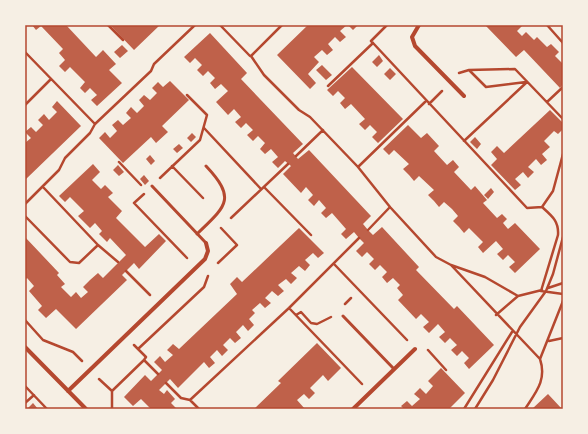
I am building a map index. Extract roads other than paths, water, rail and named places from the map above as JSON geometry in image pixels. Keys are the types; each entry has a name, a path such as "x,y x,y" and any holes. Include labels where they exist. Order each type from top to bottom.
{"street":[{"path":"419,25 412,37 415,46 464,96"},
{"path":"68,391 196,268 205,258 208,251 206,243"},
{"path":"25,346 86,409"},
{"path":"353,409 415,349"}],"lane":[{"path":"197,234 216,216 223,206 226,196 218,178 206,166"},
{"path":"152,186 206,243"},
{"path":"343,316 394,369"}]}
